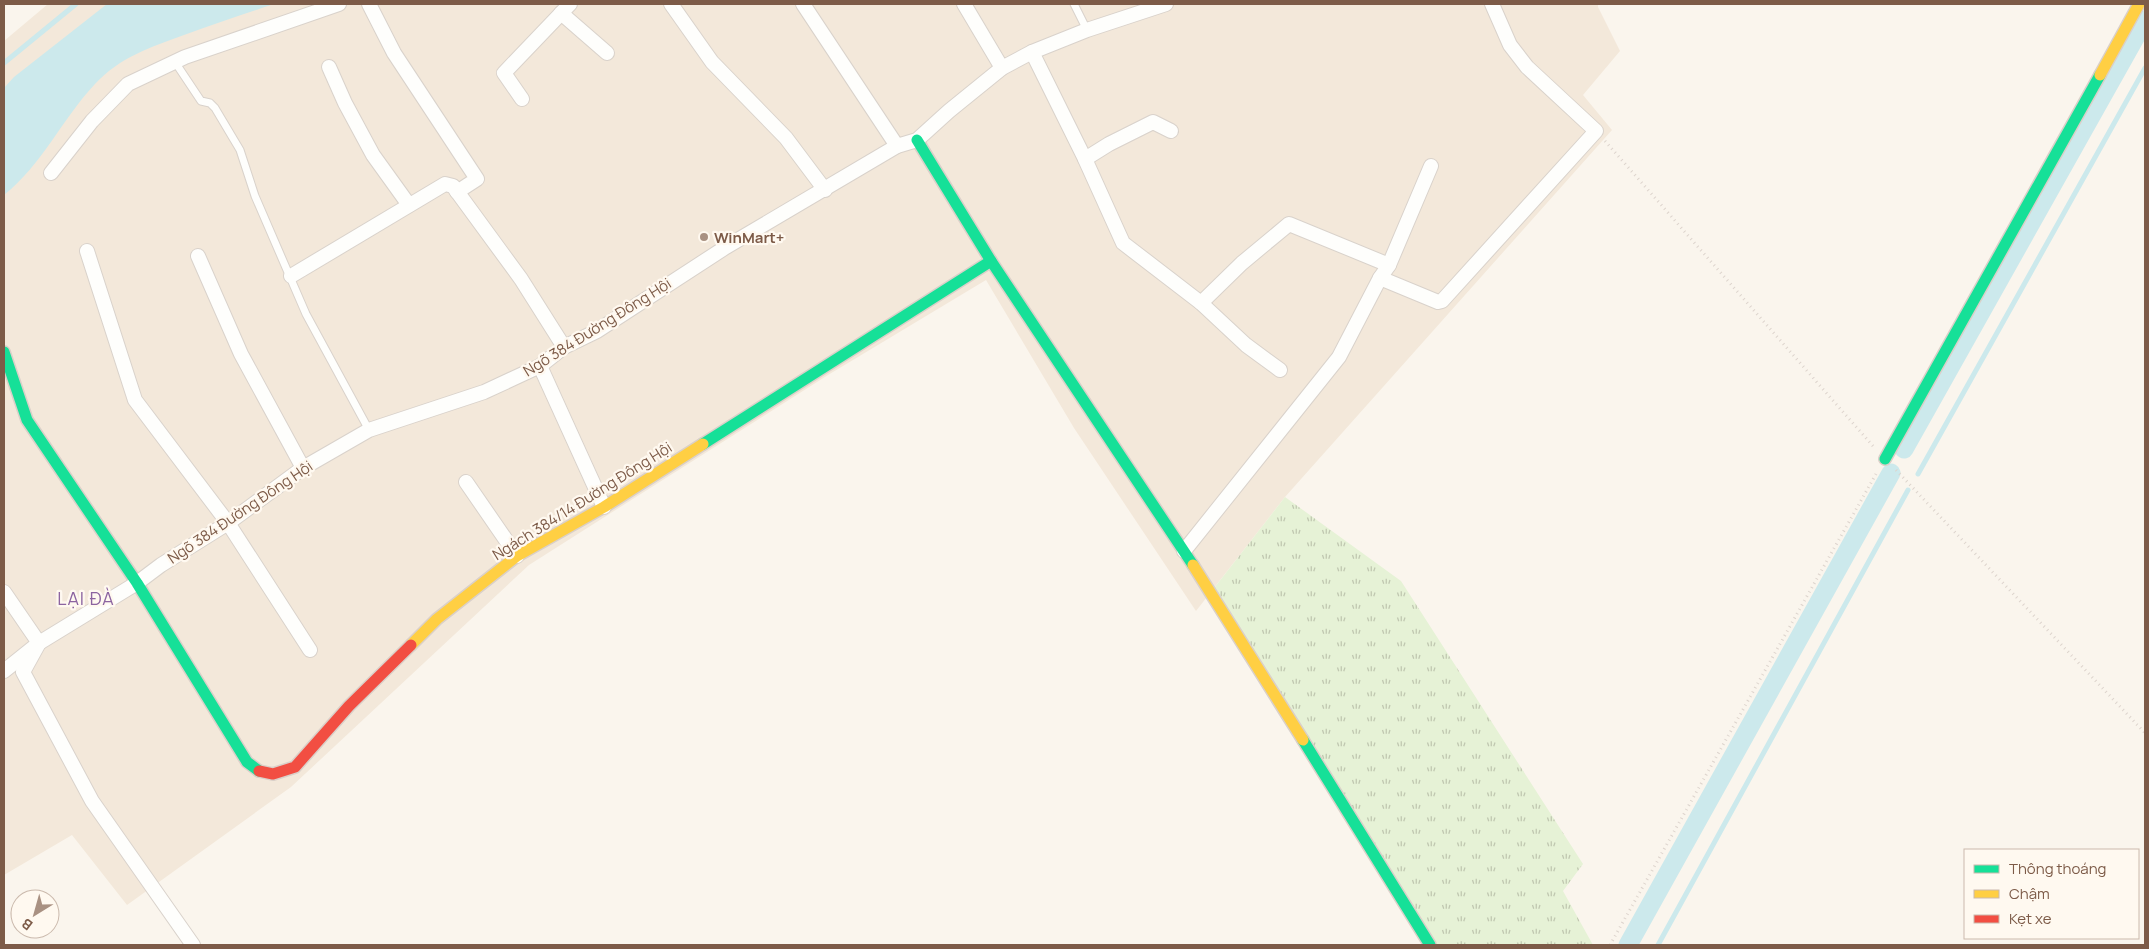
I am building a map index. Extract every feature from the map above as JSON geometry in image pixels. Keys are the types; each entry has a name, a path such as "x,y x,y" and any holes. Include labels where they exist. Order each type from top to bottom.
{"street":[{"path":"51,173 92,121 128,84 175,62 339,4"},
{"path":"369,4 394,53 477,178 457,192"},
{"path":"671,4 712,62 786,138 824,190"},
{"path":"803,4 897,146"},
{"path":"964,4 1002,68"},
{"name":"Ngõ 384 Đường Đông Hội","path":"4,671 39,643 138,583 161,565 228,523 303,468 369,430 484,392 540,366 564,347 597,331 726,247 897,146 917,140 948,111 1002,68 1032,52 1087,30 1166,4"},
{"path":"1380,278 1438,302 1442,301 1596,131 1527,67 1510,45 1492,4"},
{"path":"1885,459 2139,4"},
{"path":"522,99 504,73 565,8 607,53"},
{"path":"1032,52 1085,159 1123,243 1201,303 1246,345 1280,370"},
{"path":"329,67 345,103 374,155 409,205"},
{"path":"1085,159 1154,122 1171,131"},
{"path":"917,140 991,261 1184,551 1430,945"},
{"path":"1184,551 1339,358 1380,278 1389,265 1430,166"},
{"path":"291,276 445,184 453,186 521,279 564,347"},
{"path":"1201,303 1242,263 1289,224 1389,265"},
{"path":"87,251 135,400 228,523 310,650"},
{"path":"198,256 241,354 303,468"},
{"name":"Ngách 384/14 Đường Đông Hội","path":"4,352 27,420 138,583 247,762 262,773 273,774 295,767 349,706 437,619 517,556 604,506 991,261"},
{"path":"540,366 604,506"},
{"path":"466,482 517,556"},
{"path":"4,592 39,643 22,672 92,801 193,945"}],"lane":[{"path":"1074,4 1087,30"},
{"path":"175,62 201,101 210,103 215,108 240,150 255,196 306,314 369,430"}],"path":[{"path":"1596,131 1885,459 2145,733"},
{"path":"1610,945 1885,459"}],"shaded area":[{"name":"LẠI ĐÀ","path":"48,4 1598,4 1620,51 1583,95 1612,130 1285,497 1196,611 1074,428 986,280 828,375 529,565 291,787 127,905 72,835 4,875 4,41"}],"green space":[{"path":"1285,497 1401,581 1583,864 1563,891 1593,945 1430,945 1211,592"}],"water":[{"path":"107,4 274,4 160,44 136,54 115,67 95,84 30,170 4,195 4,88 14,77"}],"waterway":[{"path":"4,63 76,4"},
{"path":"1904,449 2145,20"},
{"path":"1918,474 2145,68"},
{"path":"1628,945 1891,473"},
{"path":"1658,945 1908,490"}],"traffic: fast":[{"path":"1885,459 2100,75"},
{"path":"917,140 991,261 1193,565"},
{"path":"703,444 991,261"},
{"path":"4,352 27,420 137,583 247,762 259,771"},
{"path":"1303,740 1430,945"}],"traffic: slow":[{"path":"2100,75 2139,4"},
{"path":"411,645 437,619 517,556 604,507 703,444"},
{"path":"1193,565 1303,740"}],"traffic: jam":[{"path":"259,771 273,774 295,767 349,706 411,645"}],"place":[{"name":"WinMart+","path":"704,237"}],"district":[{"name":"LẠI ĐÀ","path":"86,598"}]}
